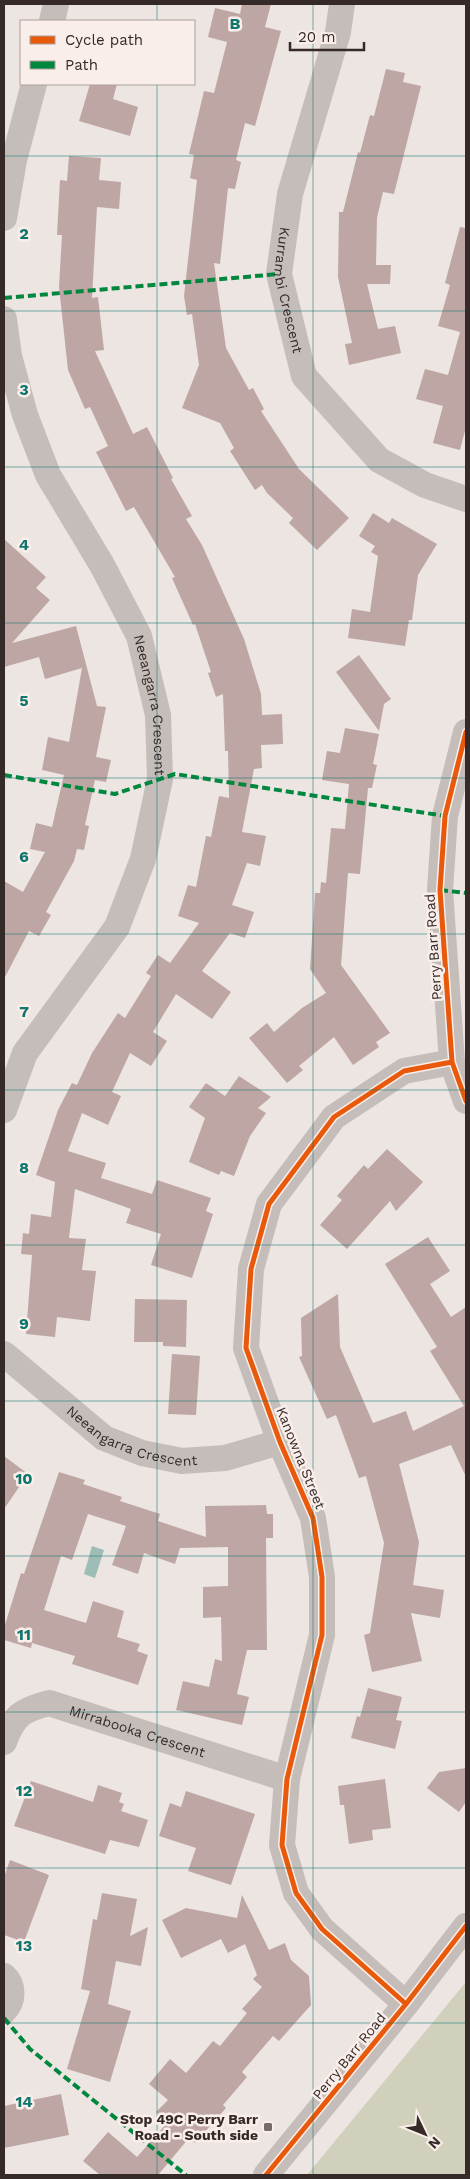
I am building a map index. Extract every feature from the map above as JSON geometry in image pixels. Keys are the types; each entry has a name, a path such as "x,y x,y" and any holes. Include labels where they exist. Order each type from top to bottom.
{"street":[{"path":"52,20 56,4"},
{"name":"Kurrambi Crescent","path":"342,4 338,32 290,194 279,274 304,376 379,460 425,484 466,499"},
{"path":"4,218 14,160 34,85"},
{"name":"Neeangarra Crescent","path":"4,319 9,356 25,415 48,475 102,565 139,636 158,715 160,779 144,858 117,927 25,1053 4,1110"},
{"name":"Perry Barr Road","path":"466,732 445,816 440,890 452,1062 466,1100"},
{"name":"Kanowna Street","path":"406,2004 322,1930 296,1893 282,1845 287,1779 322,1635 322,1577 314,1518 280,1442 246,1348 251,1269 269,1204 334,1117 404,1071 452,1062"},
{"name":"Neeangarra Crescent","path":"4,1354 104,1438 142,1454 182,1461 225,1458 280,1442"},
{"name":"Mirrabooka Crescent","path":"4,1742 8,1730 24,1710 49,1703 287,1779"},
{"name":"Perry Barr Road","path":"266,2175 406,2004 466,1926"},
{"path":"4,1976 9,1980 12,1992 8,2007 4,2011"}],"green space":[{"path":"466,1982 466,2175 307,2175"}],"water":[{"path":"92,1546 104,1550 95,1578 84,1574"}],"building":[{"path":"242,4 271,4 265,27 281,31 255,126 245,123 236,160 241,162 235,189 228,188 220,264 214,263 226,348 249,390 253,388 264,409 261,411 299,469 349,518 317,550 289,523 293,518 267,493 262,485 255,490 230,451 234,448 220,423 182,408 199,365 192,314 187,315 184,296 197,180 190,178 194,155 189,154 204,91 214,93 227,42 208,37 215,8 240,14"},
{"path":"386,69 405,73 403,82 421,86 394,194 383,192 377,218 376,265 391,265 390,284 367,284 378,329 395,326 401,353 349,365 345,344 352,343 338,277 339,212 343,212 358,152 360,153 370,115 374,116"},
{"path":"90,85 117,85 113,99 138,107 130,136 79,121"},
{"path":"69,156 101,158 99,180 121,182 119,209 97,207 92,298 98,297 104,350 95,351 133,434 147,427 173,478 171,479 192,516 186,519 202,545 244,639 261,694 262,715 282,714 283,744 261,745 262,768 254,769 242,832 266,836 260,866 247,863 232,905 254,912 245,938 230,933 202,971 231,992 212,1019 176,994 153,1032 167,1041 151,1066 130,1053 112,1092 121,1096 108,1125 82,1113 68,1151 106,1163 101,1178 152,1194 157,1180 211,1198 206,1211 213,1214 192,1278 151,1265 161,1234 126,1223 131,1209 75,1189 69,1238 86,1239 82,1270 96,1271 90,1321 57,1317 55,1337 26,1334 32,1255 21,1254 23,1233 29,1234 31,1214 51,1217 55,1182 36,1175 58,1110 72,1083 77,1085 92,1053 118,1013 125,1018 151,976 146,973 158,955 170,963 199,923 178,916 188,885 196,887 206,836 211,837 219,796 229,798 228,751 225,751 223,694 216,697 208,673 211,672 195,624 193,625 172,578 175,577 134,507 126,511 96,452 108,446 90,407 85,409 68,370 59,287 62,235 57,235 60,180 67,181"},
{"path":"460,227 466,228 466,427 460,450 433,443 443,406 416,399 425,369 448,375 460,332 438,326 450,285 445,283"},
{"path":"373,513 389,523 392,518 437,544 418,575 412,620 409,620 405,646 348,638 352,609 370,612 378,556 371,552 375,546 359,536"},
{"path":"4,539 46,577 36,588 50,600 12,643 76,626 97,706 106,707 96,757 111,760 106,782 95,780 85,825 89,826 84,850 77,849 74,861 46,912 51,915 39,936 29,931 4,979 4,881 23,892 45,852 30,849 36,823 52,827 64,775 42,770 48,737 69,742 82,668 45,679 39,657 4,667"},
{"path":"359,655 391,699 384,704 379,731 336,672"},
{"path":"345,728 379,734 373,764 377,765 372,788 368,788 360,874 348,873 341,965 390,1033 376,1042 379,1047 353,1065 334,1037 299,1066 303,1070 287,1083 249,1038 267,1023 274,1032 302,1008 326,993 310,969 315,893 320,893 321,882 326,883 331,828 345,829 349,784 322,780 327,751 340,753"},
{"path":"239,1076 271,1097 258,1108 266,1113 250,1136 234,1176 221,1171 219,1175 189,1162 205,1118 189,1107 206,1083 225,1096"},
{"path":"387,1149 423,1182 396,1211 390,1201 347,1249 320,1225 342,1200 337,1196 364,1165 368,1169"},
{"path":"428,1237 450,1271 430,1284 451,1317 466,1307 466,1477 451,1445 399,1464 419,1542 413,1585 444,1590 440,1618 411,1613 422,1661 372,1672 364,1635 370,1633 384,1543 366,1476 359,1478 336,1415 327,1419 299,1357 302,1356 301,1318 338,1294 340,1347 373,1423 406,1411 413,1431 464,1406 430,1351 437,1347 385,1264"},
{"path":"135,1299 187,1300 186,1347 163,1346 163,1342 134,1342"},
{"path":"172,1354 200,1356 196,1415 168,1414"},
{"path":"4,1456 28,1474 4,1509"},
{"path":"59,1472 85,1480 83,1484 122,1497 120,1501 160,1514 158,1521 206,1537 205,1506 266,1505 267,1514 273,1514 273,1538 266,1538 267,1650 247,1650 237,1694 249,1697 242,1725 176,1710 183,1681 209,1687 215,1659 222,1661 221,1617 203,1618 203,1587 228,1586 228,1547 180,1548 175,1564 144,1553 138,1574 112,1565 126,1526 88,1514 72,1560 61,1556 44,1610 86,1623 93,1601 124,1611 117,1637 140,1644 137,1651 148,1655 138,1685 72,1664 75,1656 32,1643 31,1648 4,1640 4,1628 21,1573 24,1574"},
{"path":"368,1688 402,1697 396,1720 402,1721 395,1749 351,1738 357,1716 360,1717"},
{"path":"466,1768 466,1802 459,1812 427,1788 439,1772"},
{"path":"385,1779 391,1828 372,1830 373,1840 349,1844 344,1805 340,1805 338,1786"},
{"path":"31,1781 93,1802 98,1785 122,1793 119,1802 124,1804 121,1811 148,1820 139,1847 110,1840 105,1854 14,1826"},
{"path":"186,1791 255,1814 231,1885 188,1871 196,1848 159,1836 170,1803 181,1807"},
{"path":"10,1860 49,1875 24,1942 4,1935 4,1877"},
{"path":"102,1893 137,1899 130,1936 148,1927 141,1966 116,1961 108,2004 131,2011 110,2082 67,2069 90,1991 81,1989 93,1919 97,1920"},
{"path":"242,1895 269,1950 285,1943 291,1960 309,1976 311,2005 279,2041 273,2036 242,2072 247,2077 223,2105 226,2108 195,2143 189,2138 158,2175 100,2175 83,2161 108,2132 137,2157 168,2122 156,2112 168,2100 149,2084 170,2059 186,2073 213,2041 220,2046 247,2013 242,2009 262,1987 253,1979 257,1975 245,1944 228,1953 221,1939 181,1958 162,1920 186,1908 237,1918"},
{"path":"61,2094 69,2135 4,2148 4,2106"}],"marked path":[{"path":"4,298 279,274"},
{"path":"4,775 115,794 175,774 445,816"},
{"path":"440,890 466,893"},
{"path":"4,2018 30,2049 186,2175"}],"cycle path":[{"path":"466,732 445,816 440,890 452,1062 466,1101"},
{"path":"406,2004 322,1929 296,1893 282,1845 287,1779 322,1635 322,1577 313,1518 280,1442 246,1348 251,1269 269,1204 334,1117 404,1071 452,1062"},
{"path":"266,2175 406,2004 466,1926"}],"place":[{"name":"Stop 49C Perry Barr Road - South side","path":"268,2127"}]}
